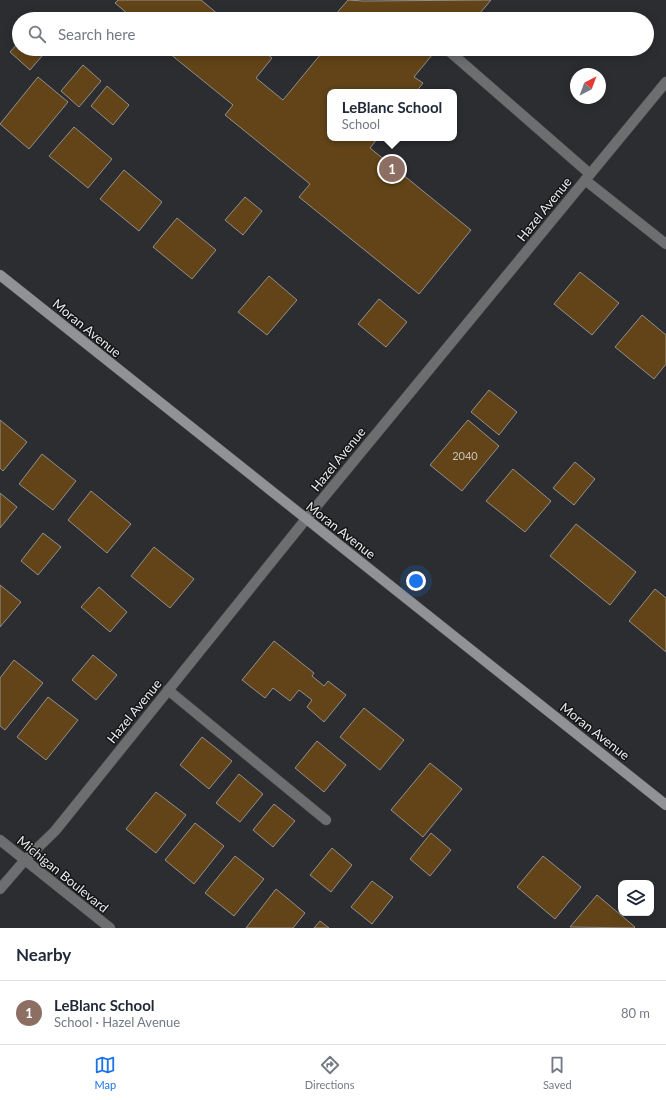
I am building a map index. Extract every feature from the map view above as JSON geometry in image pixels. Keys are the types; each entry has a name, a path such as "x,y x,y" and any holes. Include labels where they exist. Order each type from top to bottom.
{"main road":[{"name":"Moran Avenue","path":"0,275 666,805"}],"street":[{"path":"455,56 588,177 666,244"},
{"name":"Hazel Avenue","path":"0,889 24,860 54,831 306,519 666,82"},
{"path":"168,690 326,820"},
{"name":"Michigan Boulevard","path":"0,840 110,928"}],"building":[{"path":"118,0 201,0 216,12 126,12 115,3"},
{"path":"348,0 491,0 481,12 338,12"},
{"path":"14,56 42,56 30,70"},
{"path":"173,56 270,56 272,58 256,78 283,100 319,56 431,56 414,77 423,83 418,89 327,89 327,141 376,141 370,148 471,230 419,294 299,197 310,184 225,115 233,105"},
{"path":"83,65 101,81 79,107 61,91"},
{"path":"38,77 68,102 29,149 0,124"},
{"path":"107,86 129,105 113,125 91,106"},
{"path":"74,127 112,159 88,188 49,156"},
{"path":"124,170 162,202 139,231 100,199"},
{"path":"245,197 262,211 243,235 225,220"},
{"path":"177,218 216,250 192,279 153,247"},
{"path":"580,272 619,303 592,335 554,304"},
{"path":"269,276 297,300 267,335 238,312"},
{"path":"379,299 407,322 386,347 358,324"},
{"path":"642,315 666,335 666,364 654,379 615,347"},
{"path":"489,390 517,412 499,435 471,412"},
{"path":"0,420 27,442 3,471 0,468"},
{"path":"468,420 499,446 462,491 430,465"},
{"path":"42,454 76,481 53,510 19,484"},
{"path":"575,462 595,479 574,505 553,488"},
{"path":"513,469 551,501 525,532 486,501"},
{"path":"91,491 131,524 107,553 68,520"},
{"path":"0,493 17,507 0,528"},
{"path":"576,524 636,572 610,605 550,556"},
{"path":"43,533 61,547 38,575 21,561"},
{"path":"154,547 194,579 170,608 131,576"},
{"path":"0,585 21,602 0,627"},
{"path":"99,587 127,612 110,632 81,607"},
{"path":"655,589 666,598 666,652 629,621"},
{"path":"274,641 314,673 312,676 324,686 328,681 346,695 324,722 307,707 312,700 299,690 290,701 273,688 265,698 242,680"},
{"path":"93,655 117,675 96,700 72,680"},
{"path":"14,660 43,683 5,730 0,726 0,678"},
{"path":"48,697 78,720 46,760 17,737"},
{"path":"364,708 404,740 380,770 340,737"},
{"path":"202,737 232,761 209,789 180,765"},
{"path":"317,741 346,765 324,792 295,768"},
{"path":"430,763 462,789 423,837 391,810"},
{"path":"239,774 263,794 240,822 216,803"},
{"path":"156,792 186,815 156,853 126,829"},
{"path":"274,804 295,821 273,847 253,830"},
{"path":"195,823 224,846 194,884 165,860"},
{"path":"431,833 451,850 430,876 410,859"},
{"path":"332,848 352,865 331,892 310,875"},
{"path":"235,856 264,879 234,916 205,893"},
{"path":"543,856 581,887 555,919 517,887"},
{"path":"372,881 393,897 372,924 351,907"},
{"path":"276,889 305,913 293,928 246,928"},
{"path":"597,895 618,913 618,916 622,916 635,927 634,928 570,927"},
{"path":"320,921 329,928 314,928"}],"place":[{"name":"LeBlanc School","path":"392,169"}]}
